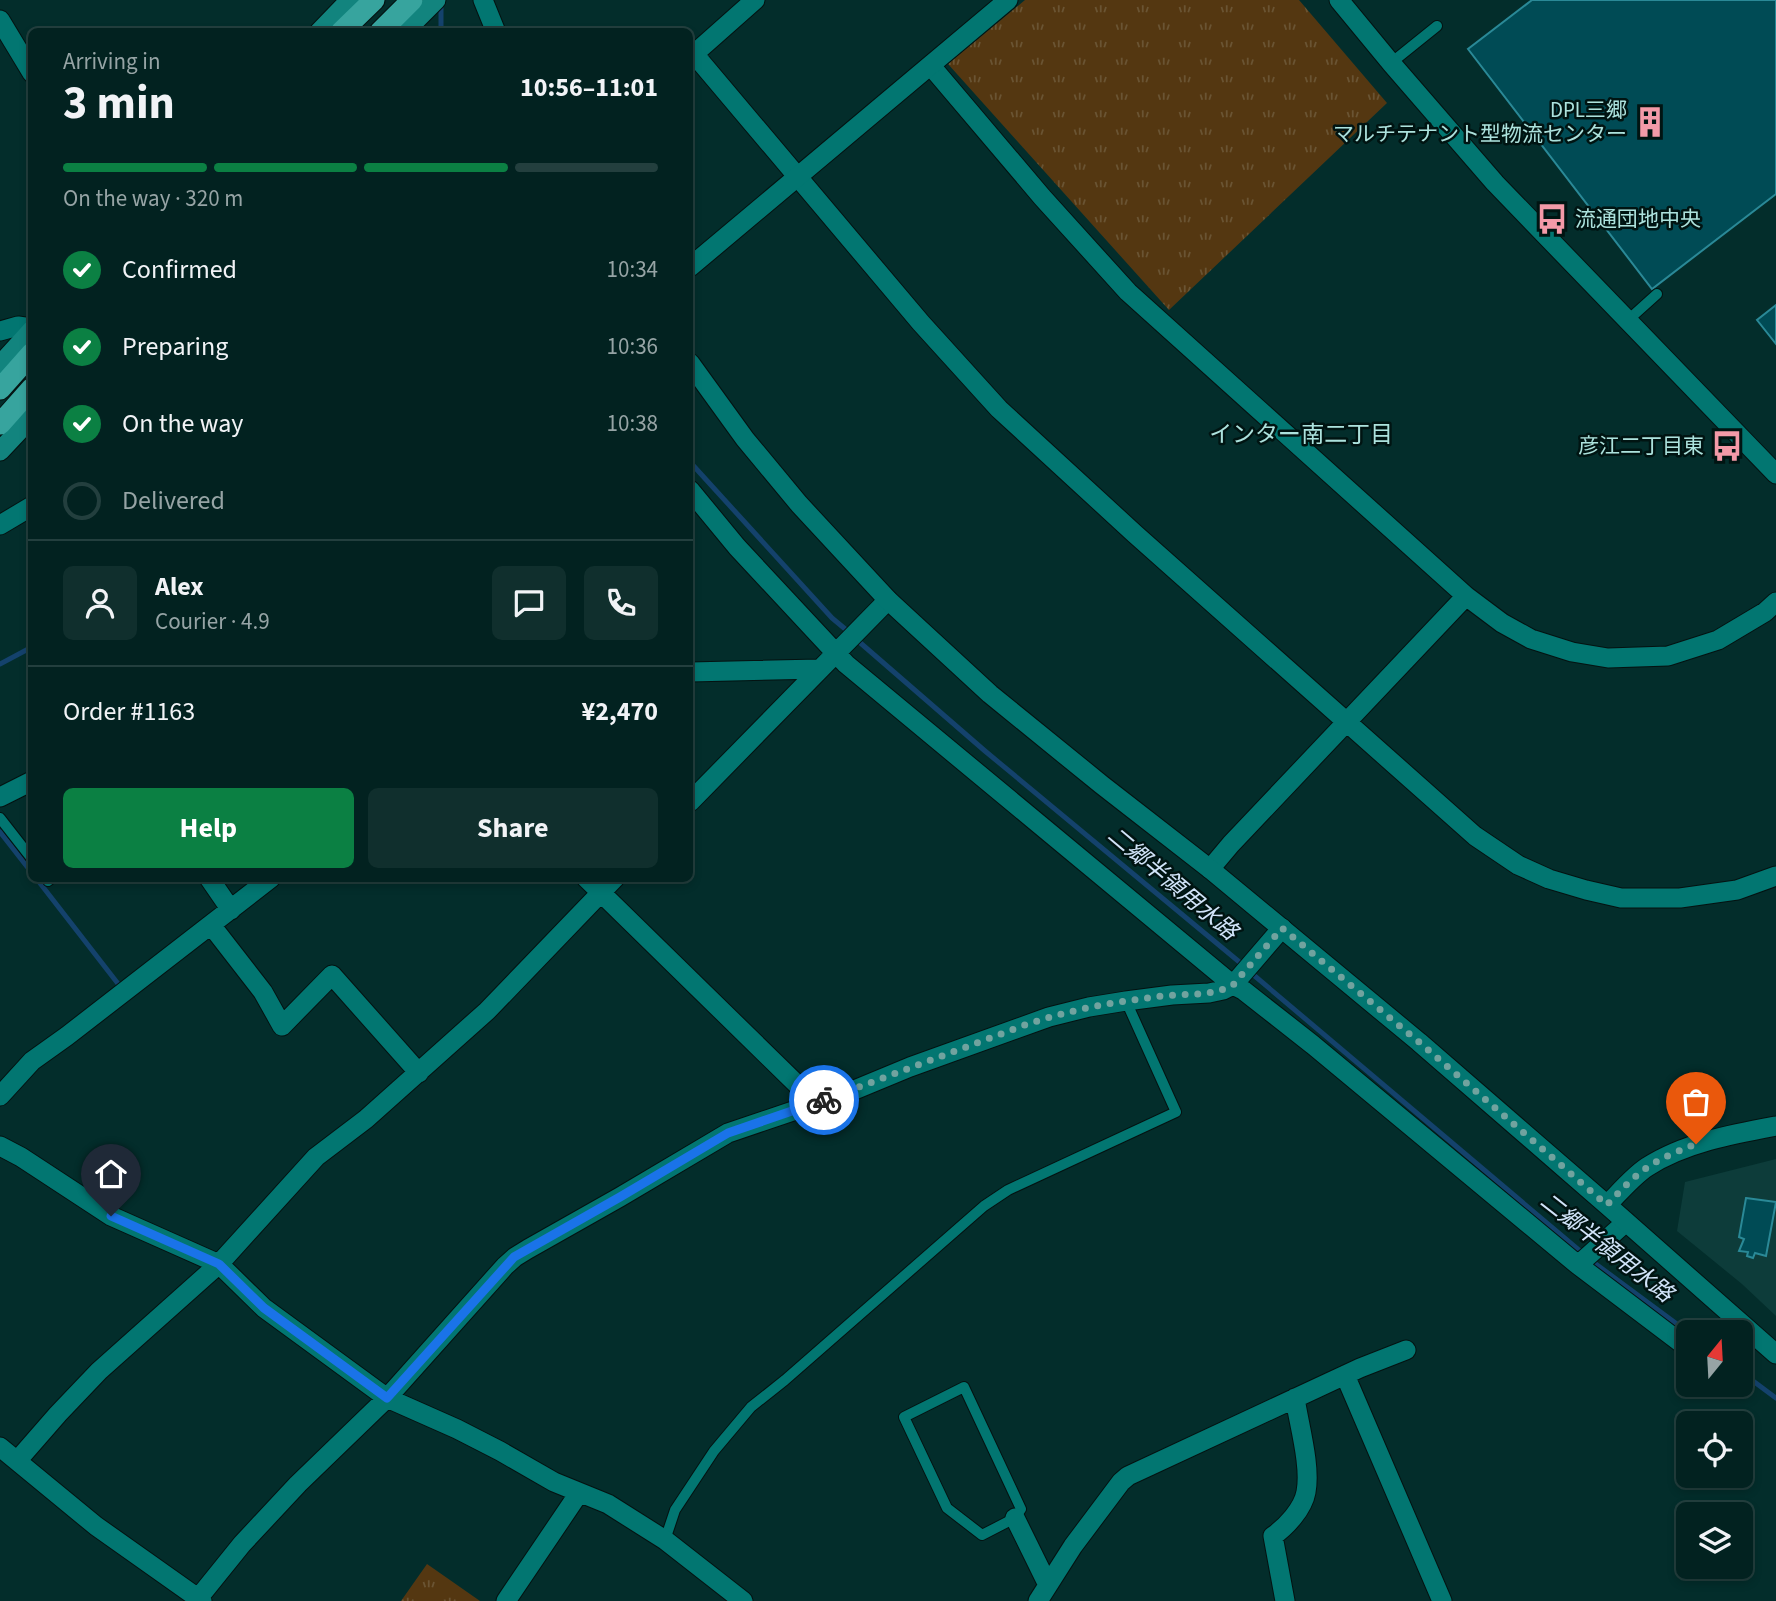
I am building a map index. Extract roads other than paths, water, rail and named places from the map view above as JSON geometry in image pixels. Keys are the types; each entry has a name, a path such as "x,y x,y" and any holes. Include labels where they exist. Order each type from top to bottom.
{"highway":[{"path":"345,28 374,0"},
{"path":"386,28 425,3"},
{"path":"0,389 28,357"},
{"path":"0,424 28,392"}],"main road":[{"path":"323,28 351,0"},
{"path":"407,28 425,3"},
{"path":"0,365 28,334"},
{"path":"0,451 28,421"}],"street":[{"path":"483,0 494,28"},
{"path":"755,0 694,54 921,323 999,408 1135,534 1475,836 1518,864 1549,879 1620,898 1680,898 1737,890 1776,876"},
{"path":"693,264 1008,0"},
{"path":"1340,0 1494,183 1776,474"},
{"path":"0,20 28,66"},
{"path":"931,66 1042,197 1128,292 1466,596 1502,623 1531,639 1572,652 1608,658 1668,656 1718,640 1766,612 1776,602"},
{"path":"0,331 18,326 28,328"},
{"path":"693,367 745,439 799,504 888,600 989,694 1210,869 1419,1042 1776,1354"},
{"path":"693,494 737,547 835,653 1233,985 1313,1045 1577,1265 1676,1339"},
{"path":"0,525 28,508"},
{"path":"1210,869 1466,596"},
{"path":"693,799 888,600"},
{"path":"693,672 818,669"},
{"path":"0,797 28,783"},
{"path":"212,882 231,909"},
{"path":"0,1096 32,1061 266,882"},
{"path":"16,1461 99,1371 219,1264 316,1157 366,1119 487,1010 608,886 816,1103"},
{"path":"211,925 263,992 282,1026 332,975 419,1073"},
{"path":"0,1447 96,1526 199,1600 242,1544 298,1483 387,1398 514,1257 728,1133 852,1091 1025,1025 1089,1007 1223,990 1233,985 1282,928"},
{"path":"1607,1205 1646,1168 1667,1157 1696,1144 1776,1126"},
{"path":"0,1146 111,1216 219,1264 264,1308 387,1398 457,1429 554,1482 608,1504 665,1539 743,1601"},
{"path":"1577,1265 1626,1222"},
{"path":"1043,1593 1073,1546 1128,1476 1295,1398 1406,1350"},
{"path":"1345,1376 1442,1601"},
{"path":"1285,1601 1273,1536 1283,1529 1303,1502 1307,1473 1295,1398"},
{"path":"506,1601 579,1493"},
{"path":"1015,1518 1043,1593"}],"lane":[{"path":"1391,63 1437,26"},
{"path":"1628,321 1657,294"},
{"path":"0,818 28,854"},
{"path":"665,1539 682,1500 714,1451 751,1407 984,1206 1008,1190 1176,1112 1126,1001"},
{"path":"964,1387 1021,1508 1015,1518 982,1535 947,1508 904,1417 964,1387"}],"waterway":[{"name":"二郷半領用水路","path":"441,3 441,28"},
{"name":"二郷半領用水路","path":"693,465 832,618 850,633"},
{"name":"二郷半領用水路","path":"857,640 985,751 1243,965"},
{"path":"0,664 28,649"},
{"path":"0,832 28,868"},
{"path":"39,882 119,985"},
{"name":"二郷半領用水路","path":"1250,972 1593,1262 1676,1323"},
{"name":"二郷半領用水路","path":"1754,1382 1776,1398"}],"place":[{"name":"DPL三郷 マルチテナント型物流センター","path":"1650,122"},
{"name":"流通団地中央","path":"1552,219"},
{"name":"彦江二丁目東","path":"1727,446"}],"district":[{"name":"インター南二丁目","path":"1301,434"}]}
